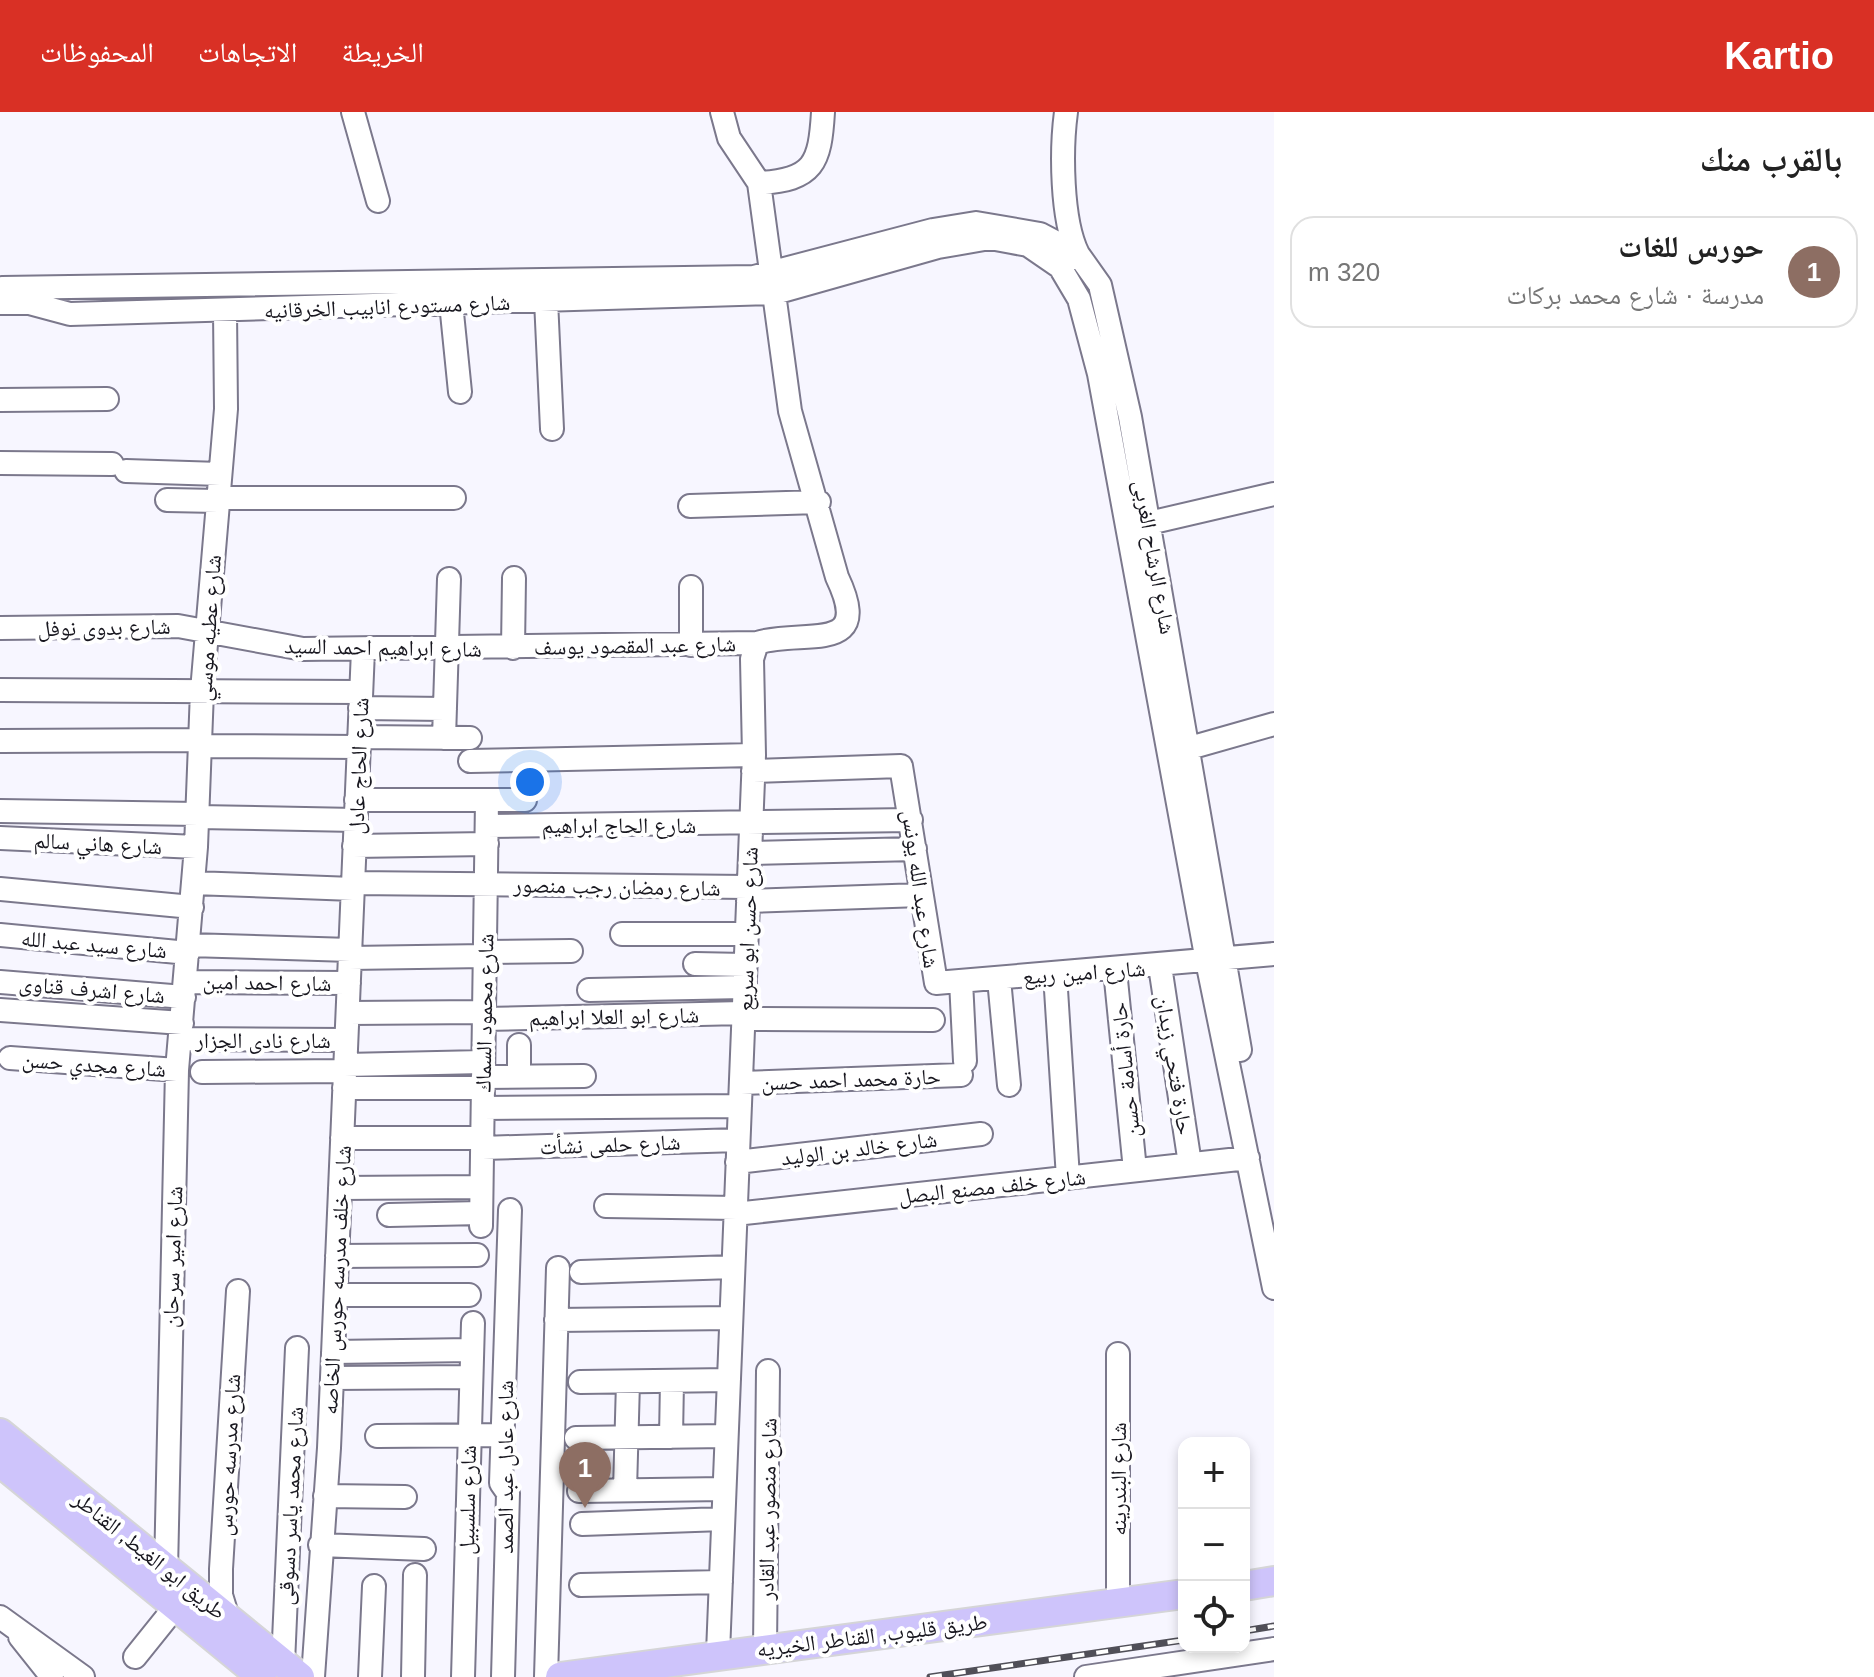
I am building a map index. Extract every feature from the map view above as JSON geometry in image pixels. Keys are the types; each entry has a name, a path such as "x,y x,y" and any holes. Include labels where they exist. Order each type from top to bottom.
{"main road":[{"name":"طريق ابو الغيط, القناطر","path":"0,1433 228,1618 282,1672"},
{"name":"طريق ابو الغيط, القناطر","path":"0,1462 176,1606 282,1672"},
{"path":"1250,1585 1274,1581"},
{"name":"طريق قليوب, القناطر الخيريه","path":"560,1677 718,1653 1178,1595"},
{"path":"1250,1599 1274,1596"},
{"name":"طريق قليوب, القناطر الخيريه","path":"672,1677 1178,1609"}],"street":[{"path":"353,112 378,201"},
{"path":"722,112 729,138 759,183 790,411 819,502 837,577 850,607 846,626 834,635 757,643"},
{"path":"759,183 795,178 810,169 821,147 823,112"},
{"path":"1066,112 1063,157 1070,226 1069,261"},
{"name":"شارع الرشاح الغربى","path":"774,283 967,240 1009,240 1069,261 1072,284 1096,319 1149,523 1144,557"},
{"name":"شارع مستودع انابيب الخرقانيه","path":"0,288 754,277 774,283"},
{"name":"شارع مستودع انابيب الخرقانيه","path":"0,303 29,303 70,314 225,311 546,300 774,283"},
{"path":"546,300 552,429"},
{"path":"451,303 460,392"},
{"name":"شارع عطيه موسي","path":"189,949 202,691 226,409 225,311"},
{"name":"شارع الرشاح الغربى","path":"1096,319 1099,374 1144,557 1248,1158 1274,1288"},
{"path":"0,400 107,399"},
{"path":"0,463 220,474"},
{"path":"1149,523 1274,494"},
{"path":"167,500 454,498"},
{"path":"690,506 819,502"},
{"path":"513,648 514,578"},
{"path":"444,738 449,579"},
{"path":"691,587 691,645"},
{"name":"شارع بدوى نوفل","path":"0,628 178,626 207,630"},
{"name":"شارع ابراهيم احمد السيد","path":"207,630 285,647 363,650 513,648"},
{"name":"شارع عبد المقصود يوسف","path":"513,648 757,643"},
{"name":"شارع حسن ابو سريع","path":"718,1653 754,763 752,659 757,643"},
{"name":"شارع الحاج عادل","path":"353,886 363,650"},
{"path":"0,690 202,691 361,700 445,709"},
{"path":"1180,751 1274,724"},
{"path":"0,741 359,742 470,738"},
{"path":"470,761 754,763"},
{"name":"شارع عبد الله يونس","path":"754,763 899,765 904,770 934,981 961,981"},
{"name":"شارع محمود السماك","path":"389,1215 481,1220 487,800"},
{"path":"0,811 198,816 525,800"},
{"name":"شارع الحاج ابراهيم","path":"354,846 487,835 911,820"},
{"name":"شارع هاني سالم","path":"0,838 196,847"},
{"path":"750,853 915,849"},
{"name":"شارع رمضان رجب منصور","path":"193,883 353,886 486,884 748,894 921,895"},
{"name":"شارع خلف مدرسه حورس الخاصه","path":"313,1677 332,1378 353,886"},
{"path":"0,889 192,907"},
{"path":"622,934 747,934"},
{"name":"شارع سيد عبد الله","path":"0,935 189,949 350,954 571,951"},
{"name":"شارع امير سرحان","path":"166,1570 177,1070 189,949"},
{"name":"شارع امين ربيع","path":"961,981 1274,954"},
{"name":"شارع الرشاح الغربى","path":"1216,960 1258,1152 1253,1181"},
{"path":"695,964 745,976"},
{"name":"حارة فتحي زيدان","path":"1160,966 1190,1164"},
{"name":"حارة أسامة حسن","path":"1115,970 1135,1170"},
{"path":"1055,974 1068,1178"},
{"path":"589,990 745,976"},
{"path":"999,979 1009,1085"},
{"name":"حارة محمد احمد حسن","path":"483,1084 740,1094 963,1068 961,981"},
{"name":"شارع اشرف قناوى","path":"0,982 185,989"},
{"name":"شارع احمد امين","path":"185,989 349,983"},
{"name":"شارع نادى الجزار","path":"0,1010 181,1031 346,1040"},
{"name":"شارع ابو العلا ابراهيم","path":"348,1013 933,1020"},
{"path":"519,1045 519,1076"},
{"name":"شارع مجدي حسن","path":"10,1058 177,1070"},
{"path":"202,1072 345,1075 483,1084 519,1076 584,1076"},
{"name":"شارع خالد بن الوليد","path":"738,1151 981,1134"},
{"name":"شارع حلمى نشأت","path":"342,1138 738,1151"},
{"name":"شارع خلف مصنع البصل","path":"606,1206 736,1211 1248,1158"},
{"path":"340,1188 481,1187"},
{"name":"شارع عادل عبد الصمد","path":"503,1677 508,1493 501,1483 510,1210"},
{"path":"337,1256 477,1255"},
{"path":"581,1272 733,1267"},
{"path":"546,1677 558,1268"},
{"name":"شارع مدرسه حورس","path":"228,1618 221,1595 221,1569 238,1291"},
{"path":"336,1295 469,1295"},
{"path":"556,1320 731,1318"},
{"name":"شارع سلسبيل","path":"463,1677 473,1323"},
{"name":"شارع محمد ياسر دسوقى","path":"282,1672 297,1348"},
{"path":"333,1352 471,1350"},
{"name":"شارع البندرينه","path":"1118,1354 1118,1603"},
{"name":"شارع منصور عبد القادر","path":"765,1648 768,1371"},
{"path":"332,1378 471,1377"},
{"path":"580,1382 729,1380"},
{"path":"671,1437 672,1381"},
{"path":"625,1490 628,1382"},
{"path":"377,1436 503,1435"},
{"path":"576,1438 726,1436"},
{"path":"579,1491 724,1489"},
{"path":"325,1496 405,1497"},
{"path":"582,1524 723,1519"},
{"path":"320,1545 424,1549"},
{"path":"413,1677 415,1575"},
{"path":"581,1585 721,1582"},
{"path":"370,1677 374,1586"},
{"path":"135,1657 176,1606"},
{"path":"0,1617 18,1633 52,1677"},
{"path":"18,1633 32,1638 83,1677"},
{"path":"1086,1677 1184,1670 1274,1649"}],"railway":[{"path":"1250,1630 1274,1626"},
{"path":"930,1677 1178,1641"}],"place":[{"name":"حورس للغات","path":"585,1508"}]}
